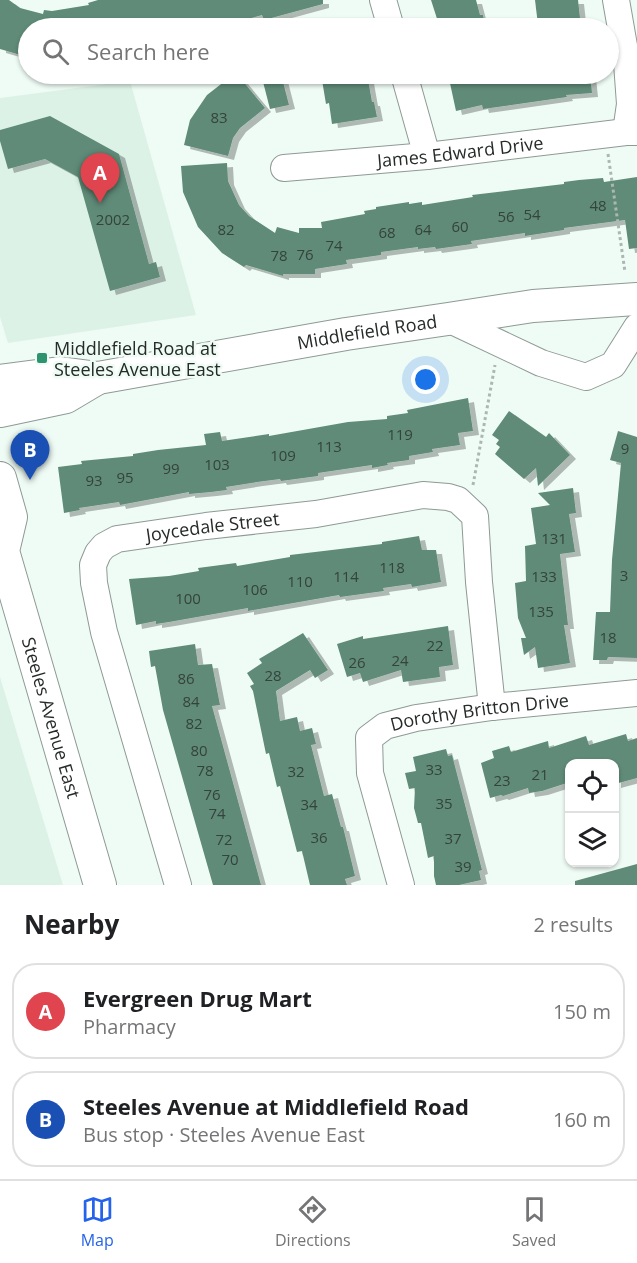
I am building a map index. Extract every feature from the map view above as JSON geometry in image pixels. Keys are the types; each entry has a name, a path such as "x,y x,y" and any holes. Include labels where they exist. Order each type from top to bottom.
{"main road":[{"name":"Middlefield Road","path":"0,381 60,373 98,378 346,334 533,306 631,286"},
{"name":"Middlefield Road","path":"0,411 66,397 98,378"},
{"name":"Steeles Avenue East","path":"0,478 11,517 2,549 100,885"}],"street":[{"path":"383,0 388,18"},
{"path":"616,0 619,18"},
{"path":"619,18 628,74 630,104 623,133"},
{"path":"407,84 427,156"},
{"name":"James Edward Drive","path":"284,168 427,156 623,133"},
{"path":"448,319 541,363 586,377 613,365 637,327"},
{"name":"Joycedale Street","path":"178,885 104,632 94,583 93,565 104,546 117,539 206,526 316,514 423,495 448,497 458,500 468,508"},
{"path":"468,508 475,516 479,582 492,707"},
{"name":"Dorothy Britton Drive","path":"401,885 370,773 369,738 385,726 416,718 492,707 637,693"}],"path":[{"path":"623,133 631,286"},
{"path":"468,508 497,356"}],"shaded area":[{"path":"107,84 131,84 196,315 8,343 0,317 0,98"},
{"path":"0,677 63,885 0,885"}],"building":[{"path":"0,0 9,0 20,8 43,14 44,10 52,11 89,5 88,3 98,0 323,0 323,4 271,18 263,18 262,15 252,18 18,18 18,54 0,49"},
{"path":"431,0 476,0 480,15 483,15 483,18 437,18"},
{"path":"535,0 578,0 580,18 537,18"},
{"path":"221,84 245,84 265,108 240,128 233,138 228,156 184,145 190,120 207,95"},
{"path":"264,84 284,84 289,105 270,109"},
{"path":"323,84 369,84 377,117 332,124 329,103 326,104"},
{"path":"450,84 591,84 592,93 483,109 482,105 456,111"},
{"path":"50,116 119,154 149,264 156,262 160,277 110,291 78,177 45,159 8,169 0,141 0,130"},
{"path":"227,163 228,181 239,205 249,216 275,233 277,227 299,233 299,228 322,228 321,222 365,214 364,211 376,209 376,207 409,202 409,204 422,202 422,205 473,197 472,195 564,184 564,182 579,180 603,178 604,182 637,177 637,248 629,249 625,220 525,236 525,233 471,241 472,244 436,249 435,247 418,249 418,247 381,252 381,255 346,260 347,264 315,269 315,274 283,274 283,276 246,265 244,267 222,253 198,227 183,192 181,166"},
{"path":"468,398 473,431 458,433 460,445 432,449 433,452 409,456 409,460 372,468 372,465 318,473 318,476 226,487 227,490 189,494 189,492 120,505 119,502 79,508 80,510 64,513 58,467 82,464 81,461 206,445 204,434 220,432 222,441 269,434 269,436 348,422 387,419 387,416 408,413 407,410"},
{"path":"509,411 546,437 549,433 570,455 538,486 536,468 524,479 495,454 500,447 496,444 499,440 492,435"},
{"path":"618,431 637,437 637,658 608,657 607,660 593,660 596,612 610,612 612,560 621,463 610,460"},
{"path":"573,488 576,513 569,514 575,552 560,554 568,625 564,625 570,663 538,668 535,647 524,655 521,638 526,638 518,618 515,583 526,581 525,546 536,544 531,508 550,505 538,493"},
{"path":"419,536 422,550 436,550 441,582 412,587 411,584 383,588 384,591 340,597 339,595 248,611 248,608 156,624 156,621 136,625 129,579 169,576 199,571 198,568 236,563 237,566 290,557 290,555 382,544 382,542"},
{"path":"448,626 453,665 439,667 440,677 403,682 401,670 363,682 360,673 347,677 337,644 363,636 363,639"},
{"path":"303,633 328,670 315,678 310,670 276,691 280,721 297,717 300,731 312,728 316,744 311,745 324,796 332,794 355,876 345,879 347,885 310,885 302,851 297,852 280,786 277,787 269,753 266,754 250,686 254,684 247,673 262,663 259,659"},
{"path":"195,644 198,665 212,664 220,705 212,706 261,885 213,885 163,710 155,666 151,667 149,651"},
{"path":"626,734 628,741 637,738 637,778 619,783 619,759 565,759 565,784 542,791 529,793 528,788 490,798 481,763 494,758 492,751 509,746 511,752 548,741 549,748 586,736 589,745"},
{"path":"446,749 448,756 452,755 482,870 479,871 481,880 459,885 436,885 434,856 428,858 421,823 418,823 414,808 415,788 409,789 405,773 416,771 413,757"},
{"path":"637,864 637,885 575,885 575,881"}],"place":[{"name":"Evergreen Drug Mart","path":"100,203"},
{"name":"Middlefield Road at Steeles Avenue East","path":"42,358"},
{"name":"Steeles Avenue at Middlefield Road","path":"30,480"}]}
